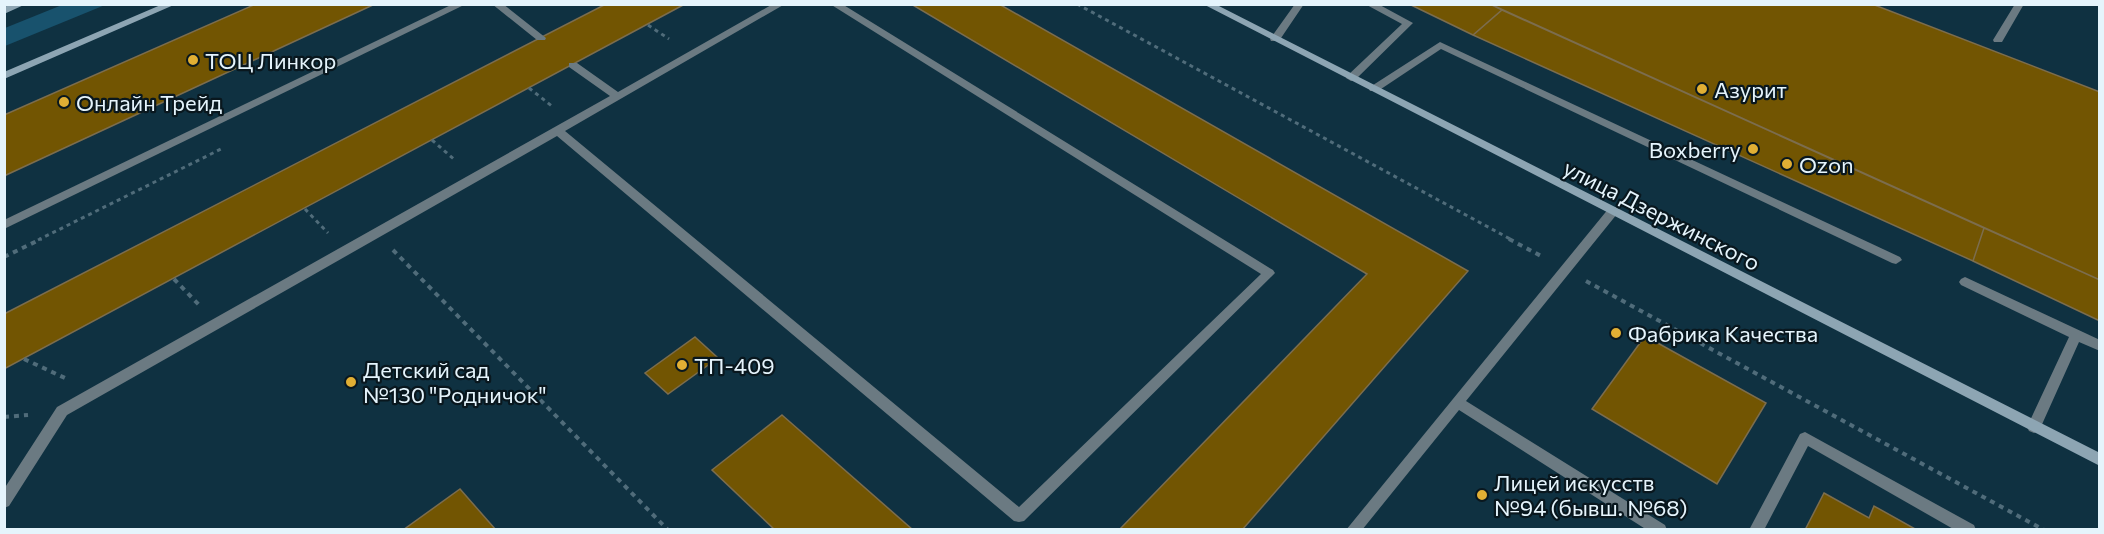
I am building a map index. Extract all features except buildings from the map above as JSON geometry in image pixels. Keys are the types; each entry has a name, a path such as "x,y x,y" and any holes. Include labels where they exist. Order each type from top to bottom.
{"main road":[{"path":"4,11 22,4"},
{"path":"4,76 172,4"},
{"name":"улица Дзержинского","path":"1207,4 2100,460"}],"street":[{"path":"4,225 462,4"},
{"path":"496,4 541,38"},
{"path":"4,502 62,411 781,4"},
{"path":"558,131 1019,516 1269,273 834,4"},
{"path":"1275,39 1300,4"},
{"path":"1351,78 1408,23 1369,4"},
{"path":"1998,40 2020,4"},
{"path":"1374,89 1440,45 1896,260"},
{"path":"573,65 618,97"},
{"path":"1353,530 1612,211"},
{"path":"1965,282 2100,346"},
{"path":"2034,426 2076,335"},
{"path":"1457,402 1659,530"},
{"path":"1756,530 1805,438 1969,530"}],"path":[{"path":"377,233 669,530"},
{"path":"174,279 217,324"},
{"path":"24,359 96,392"}],"shaded area":[{"path":"62,5 105,5 5,46 5,28"}],"place":[{"name":"ТОЦ Линкор","path":"193,60"},
{"name":"Азурит","path":"1702,89"},
{"name":"Онлайн Трейд","path":"64,102"},
{"name":"Boxberry","path":"1753,149"},
{"name":"Ozon","path":"1787,164"},
{"name":"Фабрика Качества","path":"1616,333"},
{"name":"ТП-409","path":"682,365"},
{"name":"Детский сад №130 \"Родничок\"","path":"351,382"},
{"name":"Лицей искусств №94 (бывш. №68)","path":"1482,495"}]}
